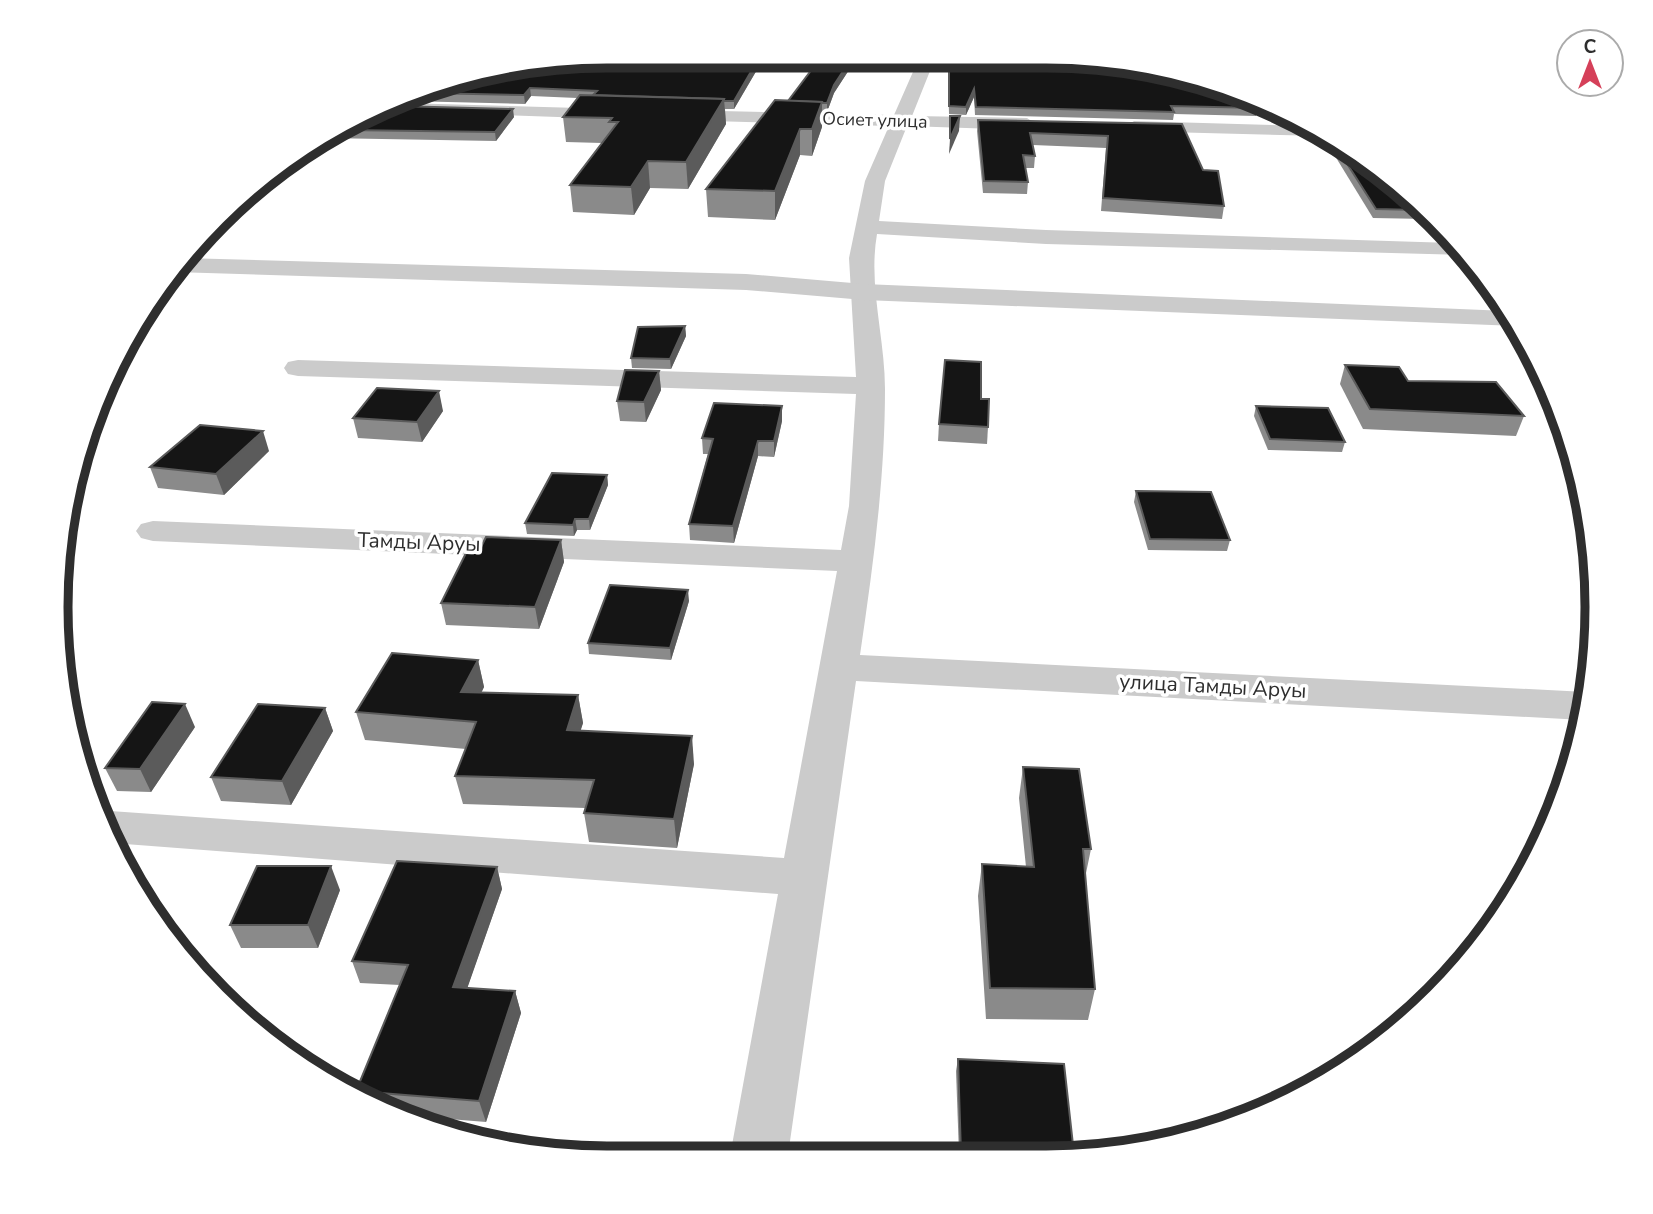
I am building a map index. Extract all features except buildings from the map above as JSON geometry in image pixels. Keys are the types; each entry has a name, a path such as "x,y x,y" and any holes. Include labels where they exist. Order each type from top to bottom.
{"street":[{"path":"761,1146 841,667 854,561 865,506 871,386 861,258 875,181 923,68"},
{"name":"Осиет улица","path":"403,108 1040,125"},
{"path":"1109,127 1299,132"},
{"path":"866,227 1046,237 1449,250"},
{"path":"191,265 746,282 864,292 1501,318"},
{"path":"298,368 871,386"},
{"name":"Тамды Аруы","path":"153,531 854,561"},
{"name":"улица Тамды Аруы","path":"841,667 1575,705"},
{"path":"115,826 805,878"}]}
